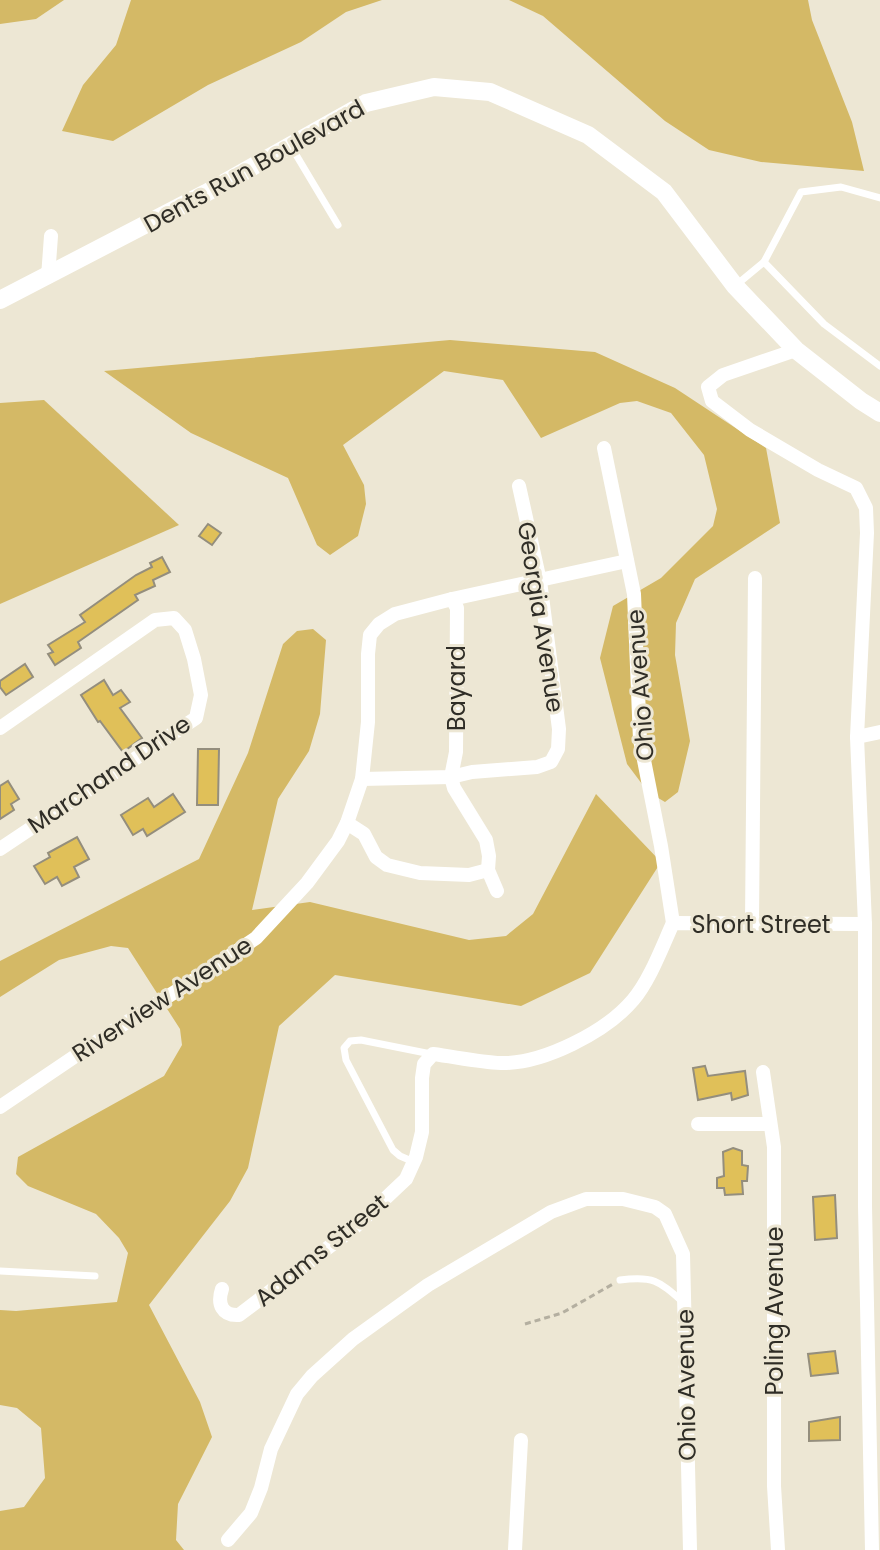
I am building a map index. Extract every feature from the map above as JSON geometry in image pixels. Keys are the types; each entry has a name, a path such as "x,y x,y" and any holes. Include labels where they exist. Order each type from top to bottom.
{"street":[{"name":"Dents Run Boulevard","path":"0,300 206,193 366,103 434,87 490,92 588,135 664,192 735,286 796,350 880,413"},
{"path":"48,277 51,236"},
{"path":"796,350 723,375 708,387 712,401 750,430 818,470 856,488 866,508 857,737 872,1020 865,1206 872,1550"},
{"name":"Ohio Avenue","path":"604,448 634,594 640,740 673,923"},
{"name":"Georgia Avenue","path":"451,777 472,772 537,767 551,762 558,749 559,729 540,581 519,486"},
{"path":"452,599 627,561"},
{"path":"752,923 755,578"},
{"name":"Riverview Avenue","path":"0,1107 256,938 307,883 338,841 362,779 368,722 370,635 379,624 395,614 452,599"},
{"name":"Bayard","path":"451,777 456,752 457,687 457,608 452,599"},
{"name":"Marchand Drive","path":"0,728 155,620 174,618 185,630 201,695 196,718 0,849"},
{"path":"857,737 880,732"},
{"path":"362,779 451,777 461,800 486,840 488,870 497,891"},
{"path":"347,823 364,834 376,857 387,865 420,873 469,875 488,870"},
{"name":"Short Street","path":"433,1054 503,1063 542,1056 578,1042 633,1000 654,965 673,923 865,924"},
{"name":"Adams Street","path":"222,1289 220,1303 223,1312 231,1316 239,1315 354,1228 406,1179 420,1145 424,1064 433,1054"},
{"name":"Poling Avenue","path":"763,1072 774,1147 774,1486 778,1550"},
{"path":"698,1124 770,1124"},
{"name":"Ohio Avenue","path":"228,1540 251,1513 271,1449 297,1394 353,1339 428,1285 551,1212 586,1199 623,1199 655,1207 665,1214 683,1254 690,1550"},
{"path":"515,1550 521,1440"}],"lane":[{"path":"290,146 338,225"},
{"path":"735,286 764,262 801,192 841,187 880,198"},
{"path":"764,262 824,324 880,366"},
{"path":"414,1162 393,1150 346,1060 344,1048 350,1041 361,1040 433,1054"},
{"path":"0,1271 95,1276"},
{"path":"620,1280 642,1277 664,1285 684,1303"}],"path":[{"path":"525,1324 562,1313 620,1280"}],"shaded area":[{"path":"0,0 64,0 36,19 0,24"},
{"path":"131,0 382,0 346,12 301,42 208,85 113,141 62,131 83,85 116,45"},
{"path":"509,0 808,0 812,20 852,122 864,171 761,162 709,150 665,121 543,16"},
{"path":"450,340 595,352 675,388 766,448 780,523 695,579 676,623 675,655 690,741 678,792 665,802 648,792 627,764 600,658 613,606 661,578 713,526 717,509 704,455 671,413 637,401 620,403 541,438 503,380 444,371 343,445 364,485 366,504 358,536 330,555 317,545 288,478 191,433 104,371"},
{"path":"44,400 179,525 0,604 0,403"},
{"path":"313,629 326,640 320,714 309,751 278,799 252,910 310,902 469,940 506,936 533,914 596,794 661,862 590,973 521,1006 335,975 279,1026 248,1168 230,1201 149,1305 200,1402 212,1437 178,1504 176,1540 184,1550 0,1550 0,1511 24,1507 45,1478 41,1428 17,1408 0,1405 0,1310 117,1302 128,1253 119,1238 96,1214 28,1186 16,1174 18,1157 164,1076 182,1045 180,1029 128,948 111,946 59,960 0,997 0,961 199,859 248,753 283,644 297,631"}],"building":[{"path":"208,524 221,533 212,545 199,536"},
{"path":"162,557 170,572 153,580 155,586 135,595 138,600 78,642 81,648 55,665 48,654 53,652 48,645 85,622 80,615"},
{"path":"25,664 33,677 6,695 0,681"},
{"path":"104,680 113,695 121,690 130,702 120,708 142,738 123,752 81,695"},
{"path":"198,749 219,749 218,805 197,805"},
{"path":"8,781 19,799 11,804 14,810 0,819 0,786"},
{"path":"173,794 185,812 147,836 143,829 133,835 121,815 148,798 154,807"},
{"path":"77,837 89,859 74,867 79,877 62,886 57,877 45,884 34,866 50,857 48,853"},
{"path":"705,1066 708,1076 745,1071 748,1095 732,1100 731,1093 698,1100 693,1068"},
{"path":"733,1148 742,1151 742,1165 748,1166 747,1181 742,1181 743,1194 725,1195 724,1188 717,1188 717,1178 724,1176 723,1152"},
{"path":"835,1195 837,1238 815,1240 813,1197"},
{"path":"835,1351 838,1373 811,1376 808,1354"},
{"path":"840,1417 840,1440 809,1441 809,1422"}]}
